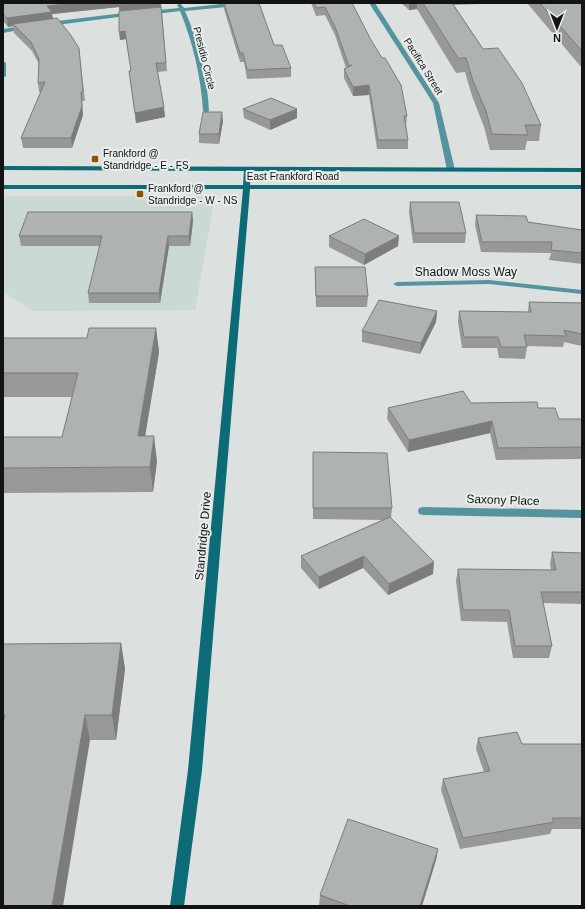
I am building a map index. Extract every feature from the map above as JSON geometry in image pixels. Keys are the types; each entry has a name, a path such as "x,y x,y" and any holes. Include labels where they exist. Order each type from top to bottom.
{"main road":[{"name":"East Frankford Road","path":"3,168 582,170"},
{"name":"Standridge Drive","path":"177,906 195,770 248,168"},
{"name":"East Frankford Road","path":"3,187 582,187"}],"street":[{"name":"Presidio Circle","path":"180,3 188,23 205,88 206,111"},
{"path":"144,13 247,3"},
{"name":"Pacifica Street","path":"372,3 436,103 451,170"},
{"path":"44,25 136,14"},
{"path":"3,31 36,26"},
{"path":"3,63 3,76"},
{"name":"Shadow Moss Way","path":"397,284 489,282 519,284 582,292"},
{"name":"Saxony Place","path":"423,511 582,514"}],"shaded area":[{"path":"6,196 215,196 195,310 32,311 3,291 3,202"}],"building":[{"path":"3,3 74,3 47,6 52,12 7,18 3,14"},
{"path":"119,3 139,3 119,5"},
{"path":"224,3 259,3 274,45 282,45 291,68 247,70 243,53 240,53"},
{"path":"314,3 352,3 371,40 382,58 385,58 401,85 407,116 404,116 408,140 378,140 369,85 353,87 344,69 352,65 349,66 335,27 325,7 316,8"},
{"path":"423,3 452,3 483,49 498,48 522,83 541,125 525,125 528,135 492,134 486,111 473,81 466,58 458,58"},
{"path":"540,3 582,3 582,51"},
{"path":"161,7 166,63 156,63 164,107 135,113 125,31 119,32 119,11"},
{"path":"57,18 79,48 83,92 81,92 82,106 71,138 21,138 45,82 38,83 39,59 31,42 13,24"},
{"path":"271,98 297,109 270,120 243,109"},
{"path":"203,112 222,112 219,134 199,134"},
{"path":"410,202 459,202 466,233 414,233"},
{"path":"28,212 192,212 189,236 168,236 159,293 88,293 102,236 19,236"},
{"path":"476,215 526,216 528,222 582,230 582,253 551,250 552,242 482,242"},
{"path":"364,219 399,236 365,254 329,236"},
{"path":"315,267 365,267 368,296 316,296"},
{"path":"379,300 437,311 421,343 362,331"},
{"path":"529,302 582,303 582,334 564,330 566,336 524,335 527,347 501,347 498,337 464,337 459,311 531,312"},
{"path":"89,328 156,328 138,436 154,436 150,467 3,468 3,437 62,437 78,373 3,373 3,338 87,338"},
{"path":"463,391 471,403 537,402 538,408 555,408 559,419 582,419 582,447 498,448 492,421 409,440 388,408"},
{"path":"313,452 387,453 392,508 313,508"},
{"path":"390,517 434,562 389,584 364,556 319,577 301,556"},
{"path":"552,552 582,553 582,592 541,592 552,646 515,646 509,610 463,610 458,569 556,570"},
{"path":"121,643 112,715 85,715 52,906 3,906 3,722 5,715 3,716 3,644"},
{"path":"517,732 522,744 582,744 582,818 552,818 554,822 463,838 443,779 490,771 478,738"},
{"path":"348,819 438,849 420,906 350,906 320,895"}],"place":[{"name":"Frankford @ Standridge - E - FS","path":"95,159"},
{"name":"Frankford @ Standridge - W - NS","path":"140,194"}]}
